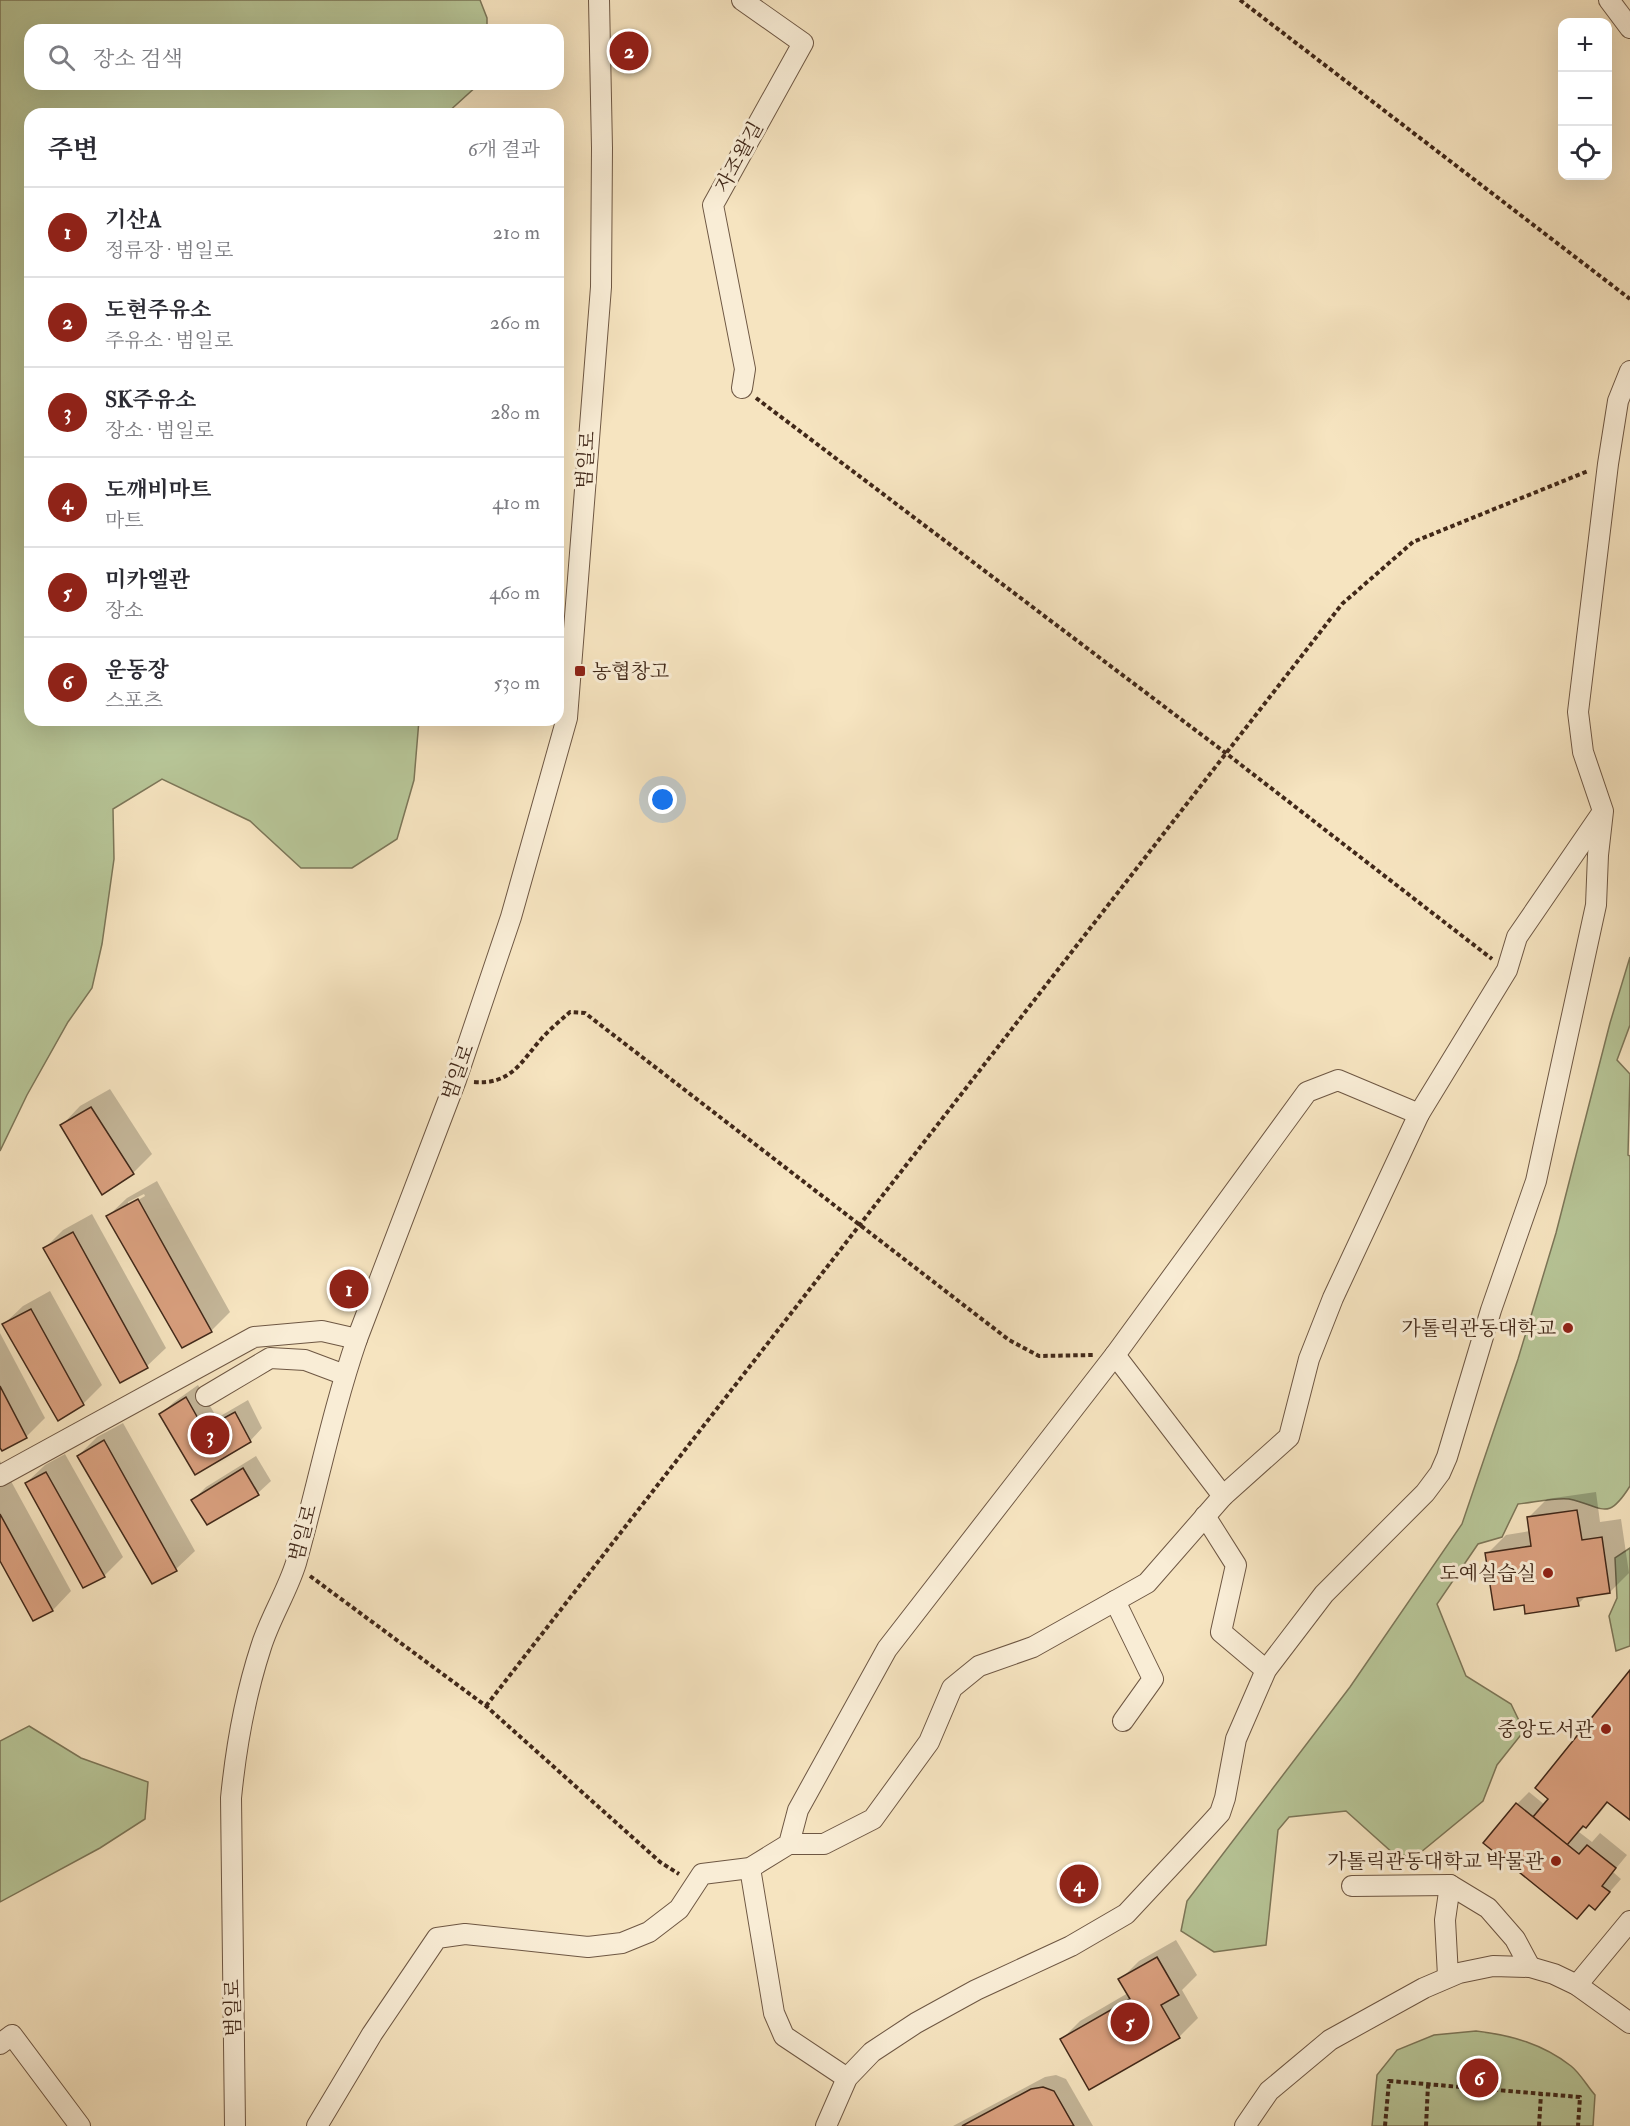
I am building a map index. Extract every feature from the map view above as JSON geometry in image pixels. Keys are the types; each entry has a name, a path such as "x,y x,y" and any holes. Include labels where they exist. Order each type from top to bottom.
{"street":[{"name":"범일로","path":"235,2126 231,1798 245,1703 261,1646 295,1565 345,1374 456,1080 511,917 567,718 601,287 599,0"},
{"name":"자조왈길","path":"742,0 802,43 713,205 745,369 742,388"},
{"path":"1609,0 1630,27"},
{"path":"826,2126 847,2078 872,2052 916,2023 976,1990 1071,1946 1126,1914 1220,1813 1236,1739 1266,1670 1324,1594 1425,1493 1440,1473 1447,1457 1491,1310 1536,1181 1596,905 1603,811 1583,752 1578,712 1608,464 1618,400 1630,371"},
{"path":"317,2126 372,2034 437,1938 465,1934 588,1947 622,1944 649,1932 679,1909 702,1874 750,1868 789,1844 824,1844 873,1820 929,1742 952,1688 979,1666 1033,1647 1147,1583 1223,1496 1289,1437 1309,1359 1333,1298 1419,1114 1507,970 1517,937 1603,811"},
{"path":"789,1844 798,1810 887,1649 1114,1355 1308,1092 1338,1080 1419,1114"},
{"path":"0,1476 254,1337 322,1331 357,1339"},
{"path":"1114,1355 1223,1496"},
{"path":"206,1396 270,1358 305,1360 345,1374"},
{"path":"1205,1516 1236,1565 1221,1632 1266,1670"},
{"path":"1115,1601 1153,1679 1123,1721"},
{"path":"750,1868 774,2013 784,2036 847,2078"},
{"path":"1448,1976 1445,1920 1450,1885"},
{"path":"1352,1886 1450,1885 1488,1908 1515,1939 1530,1967"},
{"path":"1577,1985 1630,1921"},
{"path":"1245,2126 1269,2091 1330,2040 1448,1976 1493,1966 1530,1967 1554,1974 1577,1985 1630,2023"},
{"path":"0,2044 12,2035 80,2126"}],"path":[{"path":"1240,0 1630,299"},
{"path":"742,388 1227,754 1507,970"},
{"path":"486,1706 1342,604 1413,542 1608,464"},
{"path":"456,1080 491,1083 520,1067 542,1038 570,1012 585,1013 1010,1340 1039,1356 1114,1355"},
{"path":"295,1565 486,1706 660,1862 677,1874 702,1874"},
{"path":"1385,2126 1389,2081 1580,2097 1578,2126"},
{"path":"1426,2126 1428,2085"},
{"path":"1539,2126 1541,2094"}],"green space":[{"path":"0,0 480,0 487,24 24,24 24,90 472,90 453,108 24,108 24,726 418,726 414,780 397,839 352,868 301,868 250,821 162,779 113,809 114,859 102,944 92,988 68,1022 27,1095 0,1151"},
{"path":"1630,957 1630,1025 1617,1060 1630,1074 1628,1155 1630,1156 1630,1486 1616,1505 1604,1509 1569,1499 1518,1504 1502,1537 1478,1544 1437,1604 1466,1676 1511,1704 1524,1731 1497,1765 1483,1801 1415,1857 1394,1854 1346,1811 1289,1817 1278,1830 1266,1945 1214,1952 1181,1931 1187,1901 1350,1687 1462,1524 1518,1359 1556,1233 1610,1023"},
{"path":"1630,1548 1630,1646 1616,1651 1609,1616 1617,1598 1615,1558"},
{"path":"29,1726 81,1758 148,1782 145,1819 100,1848 0,1902 0,1741"},
{"path":"1476,2031 1502,2035 1538,2046 1571,2066 1595,2095 1593,2126 1372,2126 1377,2075 1397,2050 1434,2035"}],"building":[{"path":"91,1107 134,1174 102,1195 60,1125"},
{"path":"138,1199 212,1332 182,1348 106,1216"},
{"path":"73,1232 148,1368 120,1383 43,1248"},
{"path":"31,1309 84,1405 58,1421 2,1324"},
{"path":"0,1386 27,1438 2,1451 0,1448"},
{"path":"186,1397 204,1429 235,1412 251,1442 195,1475 159,1414"},
{"path":"104,1440 177,1571 152,1584 77,1456"},
{"path":"243,1468 259,1495 207,1525 191,1500"},
{"path":"46,1472 105,1577 83,1588 25,1483"},
{"name":"도예실습실","path":"1577,1510 1582,1540 1602,1537 1610,1593 1577,1598 1579,1606 1525,1614 1524,1605 1494,1610 1485,1553 1531,1546 1527,1517"},
{"path":"0,1514 53,1611 33,1621 0,1561"},
{"name":"중앙도서관","path":"1630,1670 1630,1820 1607,1802 1586,1828 1583,1826 1567,1845 1533,1817 1548,1799 1535,1788"},
{"name":"가톨릭관동대학교 박물관","path":"1516,1803 1579,1854 1587,1845 1616,1868 1602,1886 1610,1892 1595,1910 1589,1905 1577,1919 1483,1843"},
{"path":"1157,1957 1179,1995 1161,2005 1180,2038 1089,2090 1060,2039 1130,1999 1118,1979"},
{"path":"1043,2087 1054,2091 1074,2126 962,2126 1031,2089"}],"place":[{"name":"도현주유소","path":"629,51"},
{"name":"농협창고","path":"580,671"},
{"name":"기산A","path":"349,1289"},
{"name":"가톨릭관동대학교","path":"1568,1328"},
{"name":"SK주유소","path":"210,1435"},
{"name":"도예실습실","path":"1548,1573"},
{"name":"중앙도서관","path":"1606,1729"},
{"name":"가톨릭관동대학교 박물관","path":"1556,1861"},
{"name":"도깨비마트","path":"1079,1884"},
{"name":"미카엘관","path":"1130,2022"},
{"name":"운동장","path":"1479,2078"}]}
